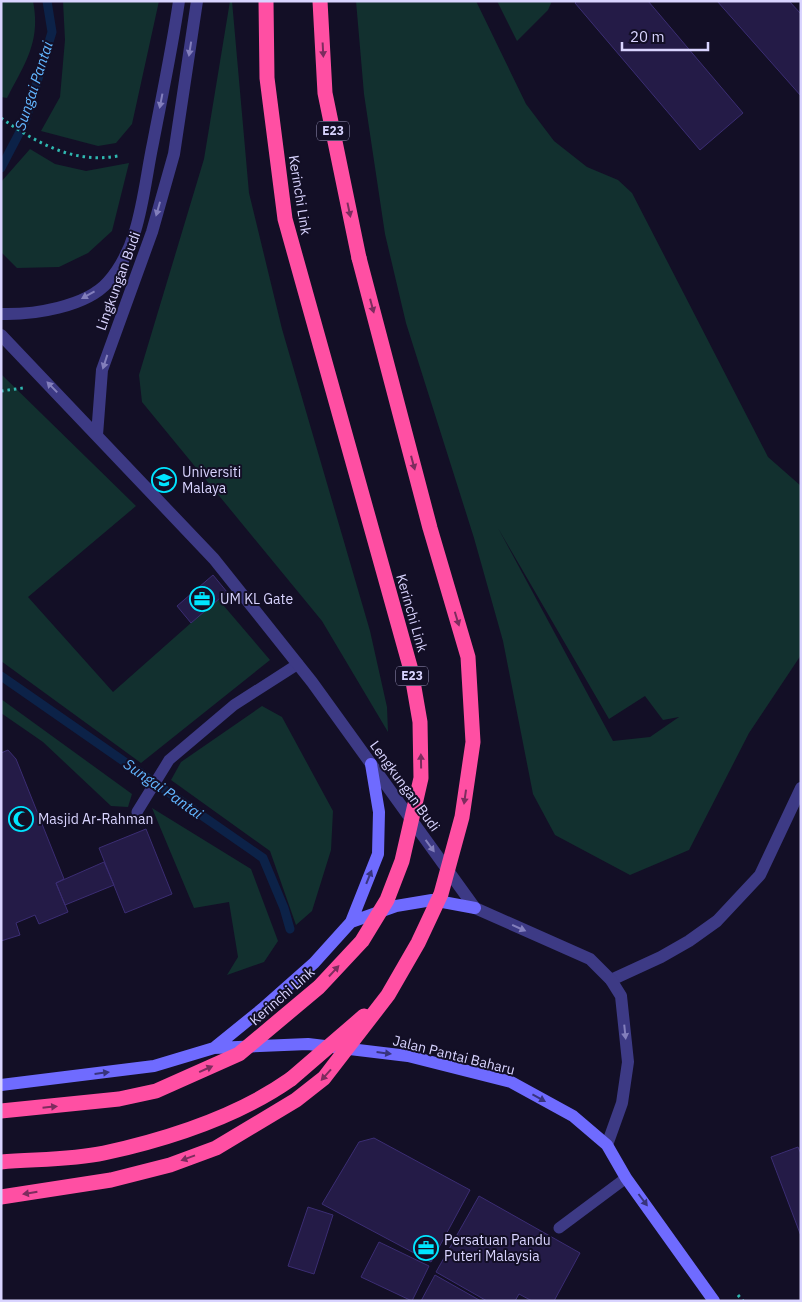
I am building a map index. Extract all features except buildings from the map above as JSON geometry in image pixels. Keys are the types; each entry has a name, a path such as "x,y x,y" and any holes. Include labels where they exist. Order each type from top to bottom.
{"highway":[{"name":"Kerinchi Link","path":"1,1111 119,1099 156,1091 239,1054 319,988 362,941 387,900 402,861 422,778 420,722 410,670 285,219 267,78 266,1"},
{"name":"E23","path":"320,1 325,94 359,258 430,528 468,657 473,742 462,817 441,894 418,943 388,995"},
{"path":"1,1162 103,1153 196,1127 232,1113 268,1095 291,1079 388,995"},
{"path":"1,1197 111,1180 170,1165 216,1148 296,1100 324,1078 388,995"}],"main road":[{"path":"214,1048 314,963 351,922 378,854 379,812 371,764"},
{"path":"351,922 396,906 432,900 475,908"},
{"name":"Jalan Pantai Baharu","path":"1,1085 154,1066 214,1048 308,1044 408,1056 511,1082 572,1116 607,1145 626,1178 714,1301"}],"street":[{"name":"Lingkungan Budi","path":"1,314 16,314 59,308 87,296 107,284 123,262 136,232 173,44 179,1"},
{"name":"Lingkungan Budi","path":"97,435 102,370 152,232 174,154 198,1"},
{"path":"1,335 97,435"},
{"name":"Lengkungan Budi","path":"97,435 214,559 298,664 475,908"},
{"path":"611,980 661,957 689,941 717,921 760,875 801,788"},
{"path":"475,908 590,959 611,980 621,996 628,1062 622,1103 607,1145"}],"lane":[{"path":"138,812 168,760 234,705 298,664"},
{"path":"559,1228 626,1178"}],"path":[{"path":"1,118 34,141 81,156 101,159 118,156"},
{"path":"738,1295 743,1301"}],"green space":[{"path":"1,1 33,1 35,16 35,29 30,52 7,98 1,97"},
{"path":"63,1 159,1 132,124 116,143 98,146 41,131 60,97 65,40"},
{"path":"230,1 232,1 249,193 282,329 370,631 387,707 388,732 322,621 142,402 139,375 204,159"},
{"path":"356,1 476,1 526,104 554,141 587,167 618,180 632,193 768,457 801,486 801,655 749,733 689,850 630,875 555,835 533,794 503,641 474,538 406,323 385,234 364,94","holes":["498,528 609,719 645,696 663,720 679,717 650,737 613,741"]},
{"path":"497,1 552,1 548,10 517,41"},
{"path":"30,149 55,164 86,171 129,163 112,231 88,253 59,267 17,268 1,252 1,182"},
{"path":"1,374 136,506 28,597 113,692 218,599 270,660 141,763 1,661"},
{"path":"1,699 132,794 128,807 111,806 43,742 1,713"},
{"path":"262,706 282,717 333,811 331,850 312,911 296,925 270,851 171,780 181,762"},
{"path":"152,808 251,869 278,941 264,962 227,975 238,957 229,902 194,908"}],"waterway":[{"name":"Sungai Pantai","path":"1,168 25,122 52,32 47,1"},
{"name":"Sungai Pantai","path":"1,676 263,858 284,908 290,929"}],"place":[{"name":"Universiti Malaya","path":"164,480"},
{"name":"UM KL Gate","path":"202,599"},
{"name":"Masjid Ar-Rahman","path":"21,819"},
{"name":"Persatuan Pandu Puteri Malaysia","path":"426,1248"}]}
